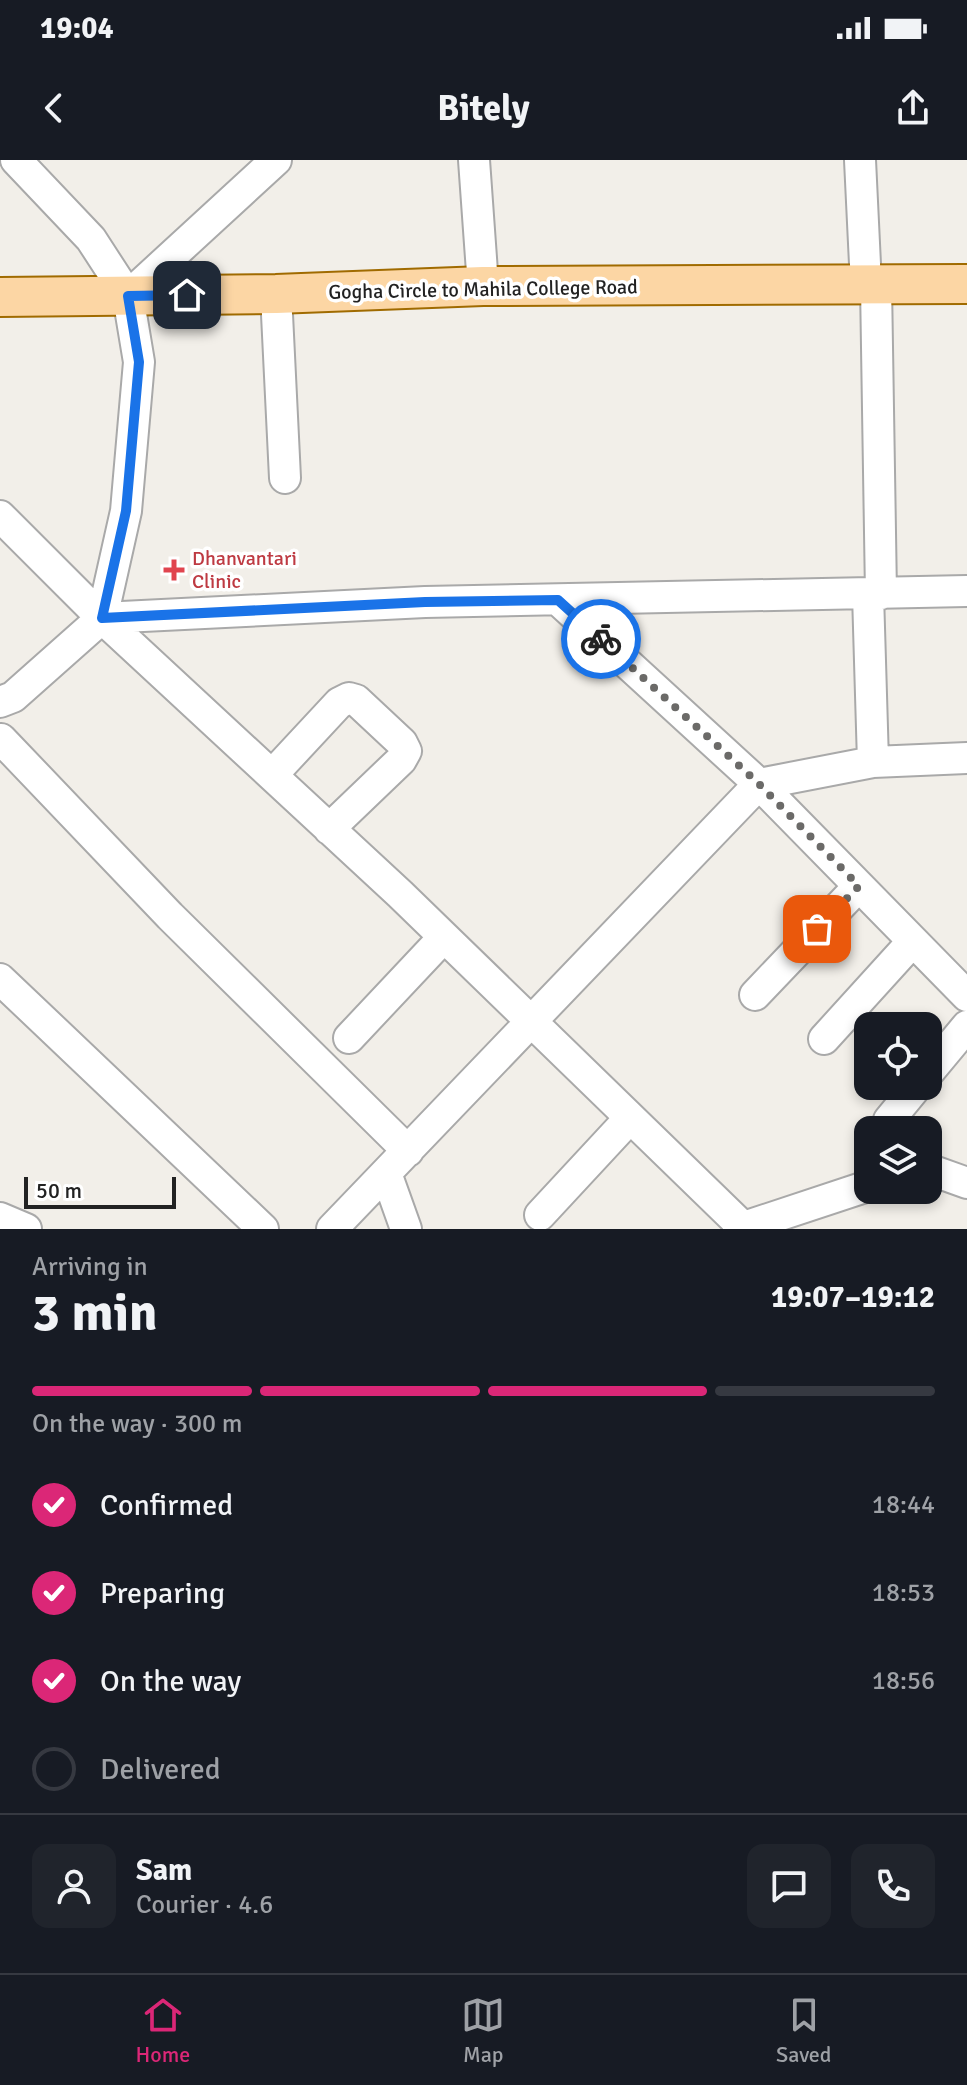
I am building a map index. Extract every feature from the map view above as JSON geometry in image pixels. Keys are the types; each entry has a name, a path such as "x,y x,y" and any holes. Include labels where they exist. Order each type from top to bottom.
{"main road":[{"name":"Gogha Circle to Mahila College Road","path":"0,297 276,294 483,286 967,284"}],"street":[{"path":"16,160 91,239 128,296 139,362 126,511 102,618 6,700 0,741 170,916 408,1151"},
{"path":"128,296 276,160"},
{"path":"474,160 483,286"},
{"path":"860,160 871,285 875,594 873,762"},
{"path":"276,294 285,478"},
{"path":"0,516 102,618 444,937 742,1228 854,1191"},
{"path":"102,618 425,602 967,591"},
{"path":"558,600 759,784 967,996"},
{"path":"272,775 339,703 349,698 356,700 402,743 406,751 401,760 329,829"},
{"path":"336,1227 759,784 873,762 967,758"},
{"path":"755,995 859,886"},
{"path":"349,1038 444,937"},
{"path":"824,1039 913,941"},
{"path":"0,979 263,1229"},
{"path":"942,1056 967,1026"},
{"path":"892,1116 905,1100"},
{"path":"540,1215 630,1118"},
{"path":"386,1173 406,1229"},
{"path":"942,1174 967,1183"},
{"path":"0,1218 26,1229"}],"way so far":[{"path":"601,639 759,784 859,886 817,929"}],"place":[{"name":"Dhanvantari Clinic","path":"174,570"}],"route":[{"path":"187,295 128,296 139,362 126,511 102,618 425,602 558,600 601,639"}]}
